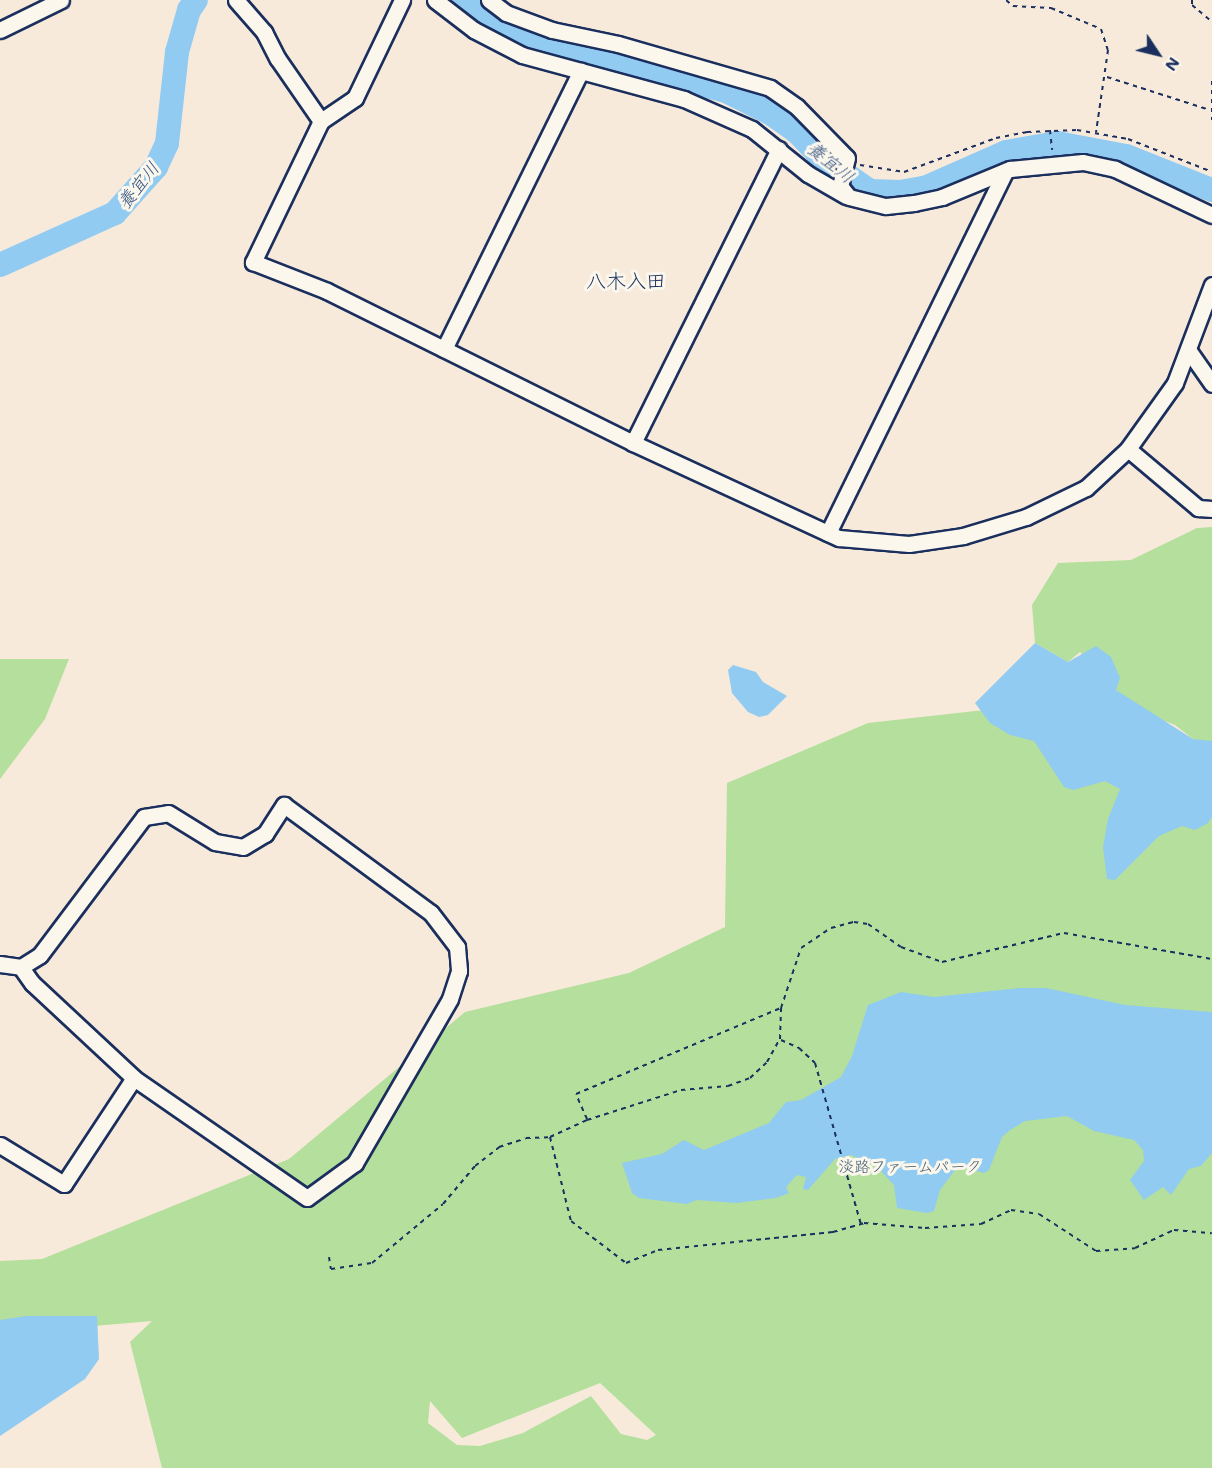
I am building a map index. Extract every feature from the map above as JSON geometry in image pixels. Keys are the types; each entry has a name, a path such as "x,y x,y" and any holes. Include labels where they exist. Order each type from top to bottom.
{"street":[{"path":"0,30 42,4 61,0"},
{"path":"236,0 264,32 278,59 321,121"},
{"path":"402,0 355,98 321,121 253,262 327,291 633,443 839,538 909,544 963,536 1057,504 1086,488 1128,449 1175,383 1212,285"},
{"path":"489,0 506,13 552,30 618,44 770,88 797,107 847,158 844,192"},
{"path":"439,1 495,43 522,55 684,99 752,129 808,174 844,192 886,206 942,197 1005,171 1083,162 1144,181 1212,215"},
{"path":"444,349 582,71"},
{"path":"633,443 778,149"},
{"path":"828,533 1005,171"},
{"path":"1189,351 1212,384"},
{"path":"1128,449 1198,508 1212,509"},
{"path":"0,964 21,967 40,955 144,817 155,813 180,819 215,842 243,847 265,834 284,805 431,913 457,947 459,970 450,999 355,1162 307,1198 134,1078 32,983 21,967"},
{"path":"0,1145 64,1184 134,1078"}],"path":[{"path":"1006,0 1013,6 1051,8 1092,22 1106,38 1107,76 1096,132"},
{"path":"1192,0 1192,5 1212,22"},
{"path":"1107,76 1210,110"},
{"path":"1212,81 1210,110 1212,120"},
{"path":"847,158 876,170 904,172 996,138 1050,130 1096,132 1128,139 1212,172"},
{"path":"1050,130 1052,159"},
{"path":"329,1257 332,1269 372,1263 442,1204 475,1166 499,1147 526,1138 550,1137 587,1120 681,1090 728,1086 750,1078 766,1062 780,1039 781,1008 801,948 813,936 854,922 868,924 900,947 942,962 1064,933 1212,959"},
{"path":"587,1120 576,1094 781,1008"},
{"path":"780,1039 809,1056 822,1082 861,1224"},
{"path":"550,1137 571,1221 626,1263 658,1250 833,1232 861,1224 925,1228 981,1224 1011,1210 1039,1214 1096,1251 1135,1248 1174,1230 1212,1233"}],"green space":[{"path":"1212,527 1212,741 1205,741 1193,739 1175,725 1154,717 1116,690 1080,652 1068,662 1035,643 1032,605 1058,563 1131,560 1197,528"},
{"path":"0,659 69,659 45,719 0,779"},
{"name":"淡路ファームパーク","path":"1055,702 1212,746 1212,1468 162,1468 130,1342 152,1321 0,1334 0,1261 42,1259 289,1159 465,1012 629,973 725,927 727,783 868,723","holes":["600,1383 656,1435 647,1440 621,1434 591,1396 523,1433 480,1446 457,1445 428,1423 430,1401 462,1438"]}],"water":[{"path":"1035,643 1068,662 1096,646 1111,657 1120,678 1116,690 1193,739 1212,741 1212,817 1208,823 1195,830 1182,826 1159,836 1115,880 1107,879 1103,847 1108,819 1120,789 1105,781 1073,790 1064,787 1034,741 1010,735 990,723 975,703"},
{"path":"733,665 756,672 763,682 787,696 768,715 759,717 748,712 732,693 728,670"},
{"path":"1020,988 1046,988 1125,1005 1212,1012 1212,1153 1201,1166 1189,1169 1171,1195 1163,1187 1144,1200 1130,1180 1144,1161 1143,1150 1134,1140 1094,1131 1067,1116 1025,1121 1010,1130 1002,1137 989,1170 984,1173 958,1166 940,1190 934,1211 927,1213 897,1208 894,1185 877,1167 851,1155 835,1159 808,1190 803,1189 806,1177 797,1175 786,1187 789,1193 776,1198 736,1203 697,1200 687,1204 639,1198 632,1193 622,1163 662,1154 684,1140 704,1150 769,1123 786,1102 801,1100 841,1077 852,1056 868,1005 901,992 934,997"},
{"path":"26,1316 97,1316 99,1359 85,1379 0,1436 0,1320"}],"waterway":[{"name":"養宜川","path":"0,265 115,213 156,167 167,143 177,52 189,10 196,0"},
{"name":"養宜川","path":"465,0 485,18 530,40 726,91 770,113 796,131 822,158 870,191 900,192 927,187 1006,152 1057,143 1126,156 1212,190"}],"district":[{"name":"八木入田","path":"626,280"}]}
